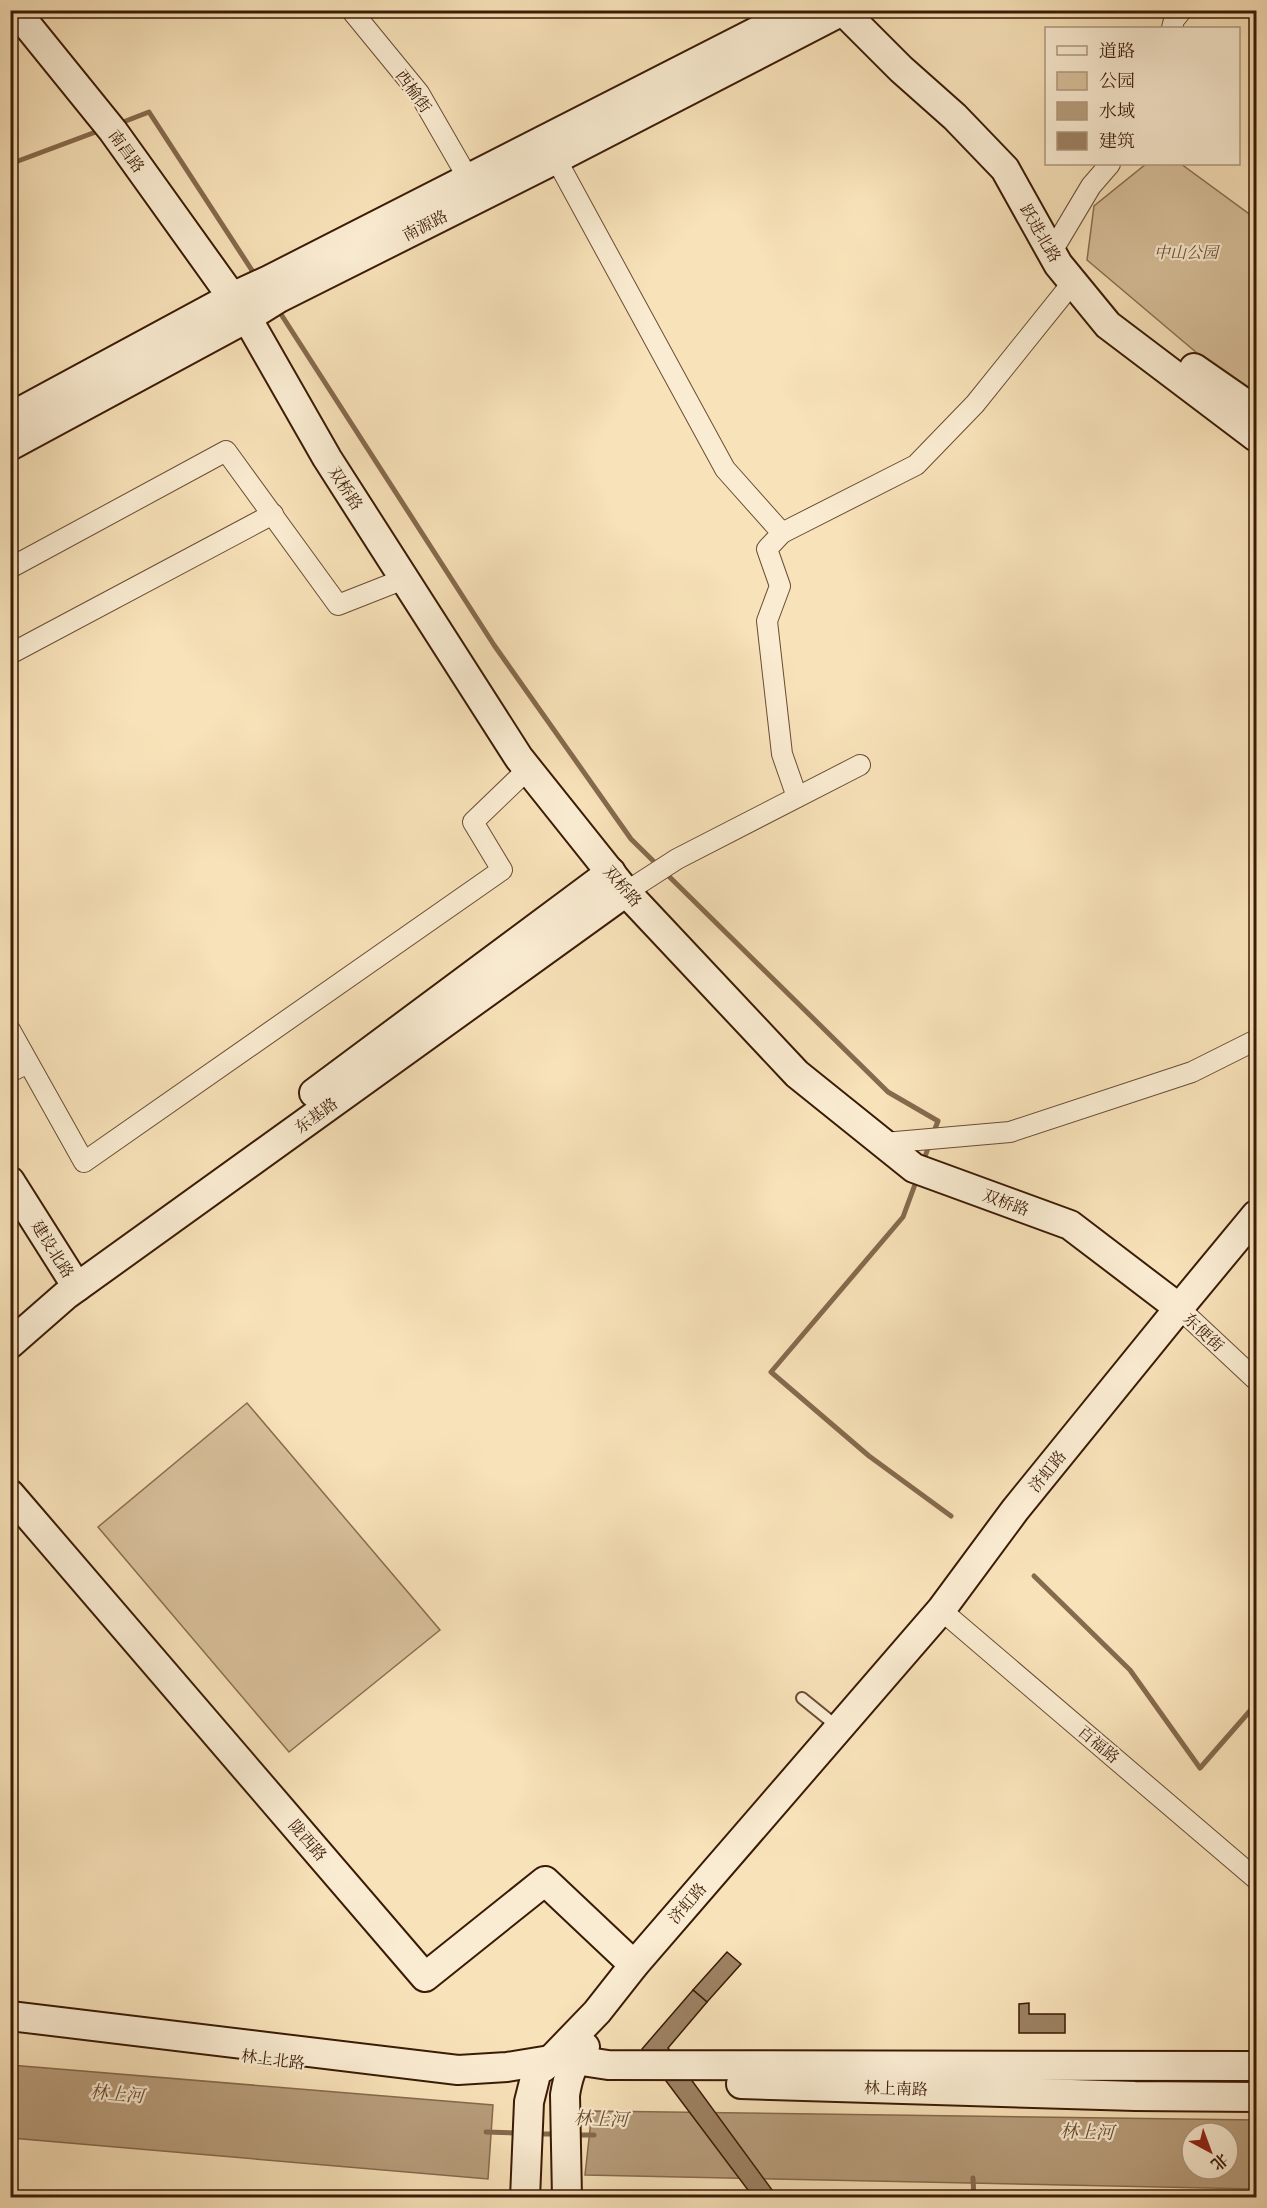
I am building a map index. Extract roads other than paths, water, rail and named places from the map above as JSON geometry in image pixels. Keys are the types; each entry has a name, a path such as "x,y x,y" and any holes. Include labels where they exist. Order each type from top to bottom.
{"main road":[{"name":"南昌路","path":"15,10 113,131 240,308"},
{"name":"南源路","path":"10,446 240,308 269,280 800,10"},
{"name":"南源路","path":"10,417 240,308 279,298 849,11"},
{"name":"跃进北路","path":"849,11 1020,163 1057,243 1124,321 1257,411"},
{"name":"跃进北路","path":"849,11 901,69 955,117 1005,169 1058,264 1108,325 1257,437"},
{"name":"双桥路","path":"240,308 327,458 528,769 618,882 797,1074 914,1168 1070,1225 1179,1308"},
{"name":"东基路","path":"10,1323 68,1284 618,882"},
{"name":"建设北路","path":"10,1181 68,1284"},
{"name":"建设北路","path":"10,1203 44,1258 68,1284"},
{"name":"济虹路","path":"552,2076 597,2012 634,1965 941,1610 1015,1510 1257,1215"},
{"name":"东基路","path":"10,1344 68,1284"},
{"name":"陇西路","path":"10,1494 425,1977 545,1881 634,1965"},
{"name":"济虹路","path":"552,2076 605,2018 838,1742 839,1728"},
{"path":"10,2016 458,2070 507,2067 552,2076 608,2065 1257,2066"},
{"name":"林上北路","path":"10,2028 465,2082 552,2076"},
{"path":"552,2076 565,2107 567,2198"},
{"path":"525,2198 552,2076"},
{"name":"林上南路","path":"552,2076 1124,2095 1257,2097"}],"street":[{"name":"西榆街","path":"351,10 419,93 468,178"},
{"path":"1172,27 1174,20 1182,10"},
{"path":"556,159 725,469 782,533"},
{"path":"1057,243 1091,186 1109,165"},
{"path":"797,797 782,754 767,621 780,586 767,549 782,533 916,465 975,404 1073,282"},
{"path":"10,568 226,451 338,605 404,579"},
{"path":"10,654 273,514"},
{"path":"618,882 677,859 860,765"},
{"path":"10,1030 19,1067 84,1162 502,870 473,822 528,769"},
{"path":"884,1143 1010,1132 1192,1072 1257,1040"},
{"name":"东便街","path":"1179,1308 1257,1380"},
{"name":"百福路","path":"941,1610 1257,1879"}],"lane":[{"path":"802,1698 839,1728"}],"water":[{"path":"10,2065 493,2105 488,2179 11,2138"},
{"path":"592,2111 1256,2120 1256,2189 585,2175"}],"waterway":[{"path":"118,124 149,112 257,278"},
{"path":"10,164 101,130"},
{"path":"277,308 494,645 631,839 888,1092 938,1121 933,1134"},
{"path":"923,1162 930,1143"},
{"path":"917,1179 903,1217 771,1372 869,1456 951,1516"},
{"path":"1034,1576 1130,1670 1200,1768 1256,1704"},
{"name":"林上河","path":"486,2132 519,2133"},
{"name":"林上河","path":"537,2134 558,2134"},
{"name":"林上河","path":"573,2135 594,2135"},
{"path":"973,2178 974,2198"}],"park label":[{"name":"中山公园","path":"1186,252"}]}
